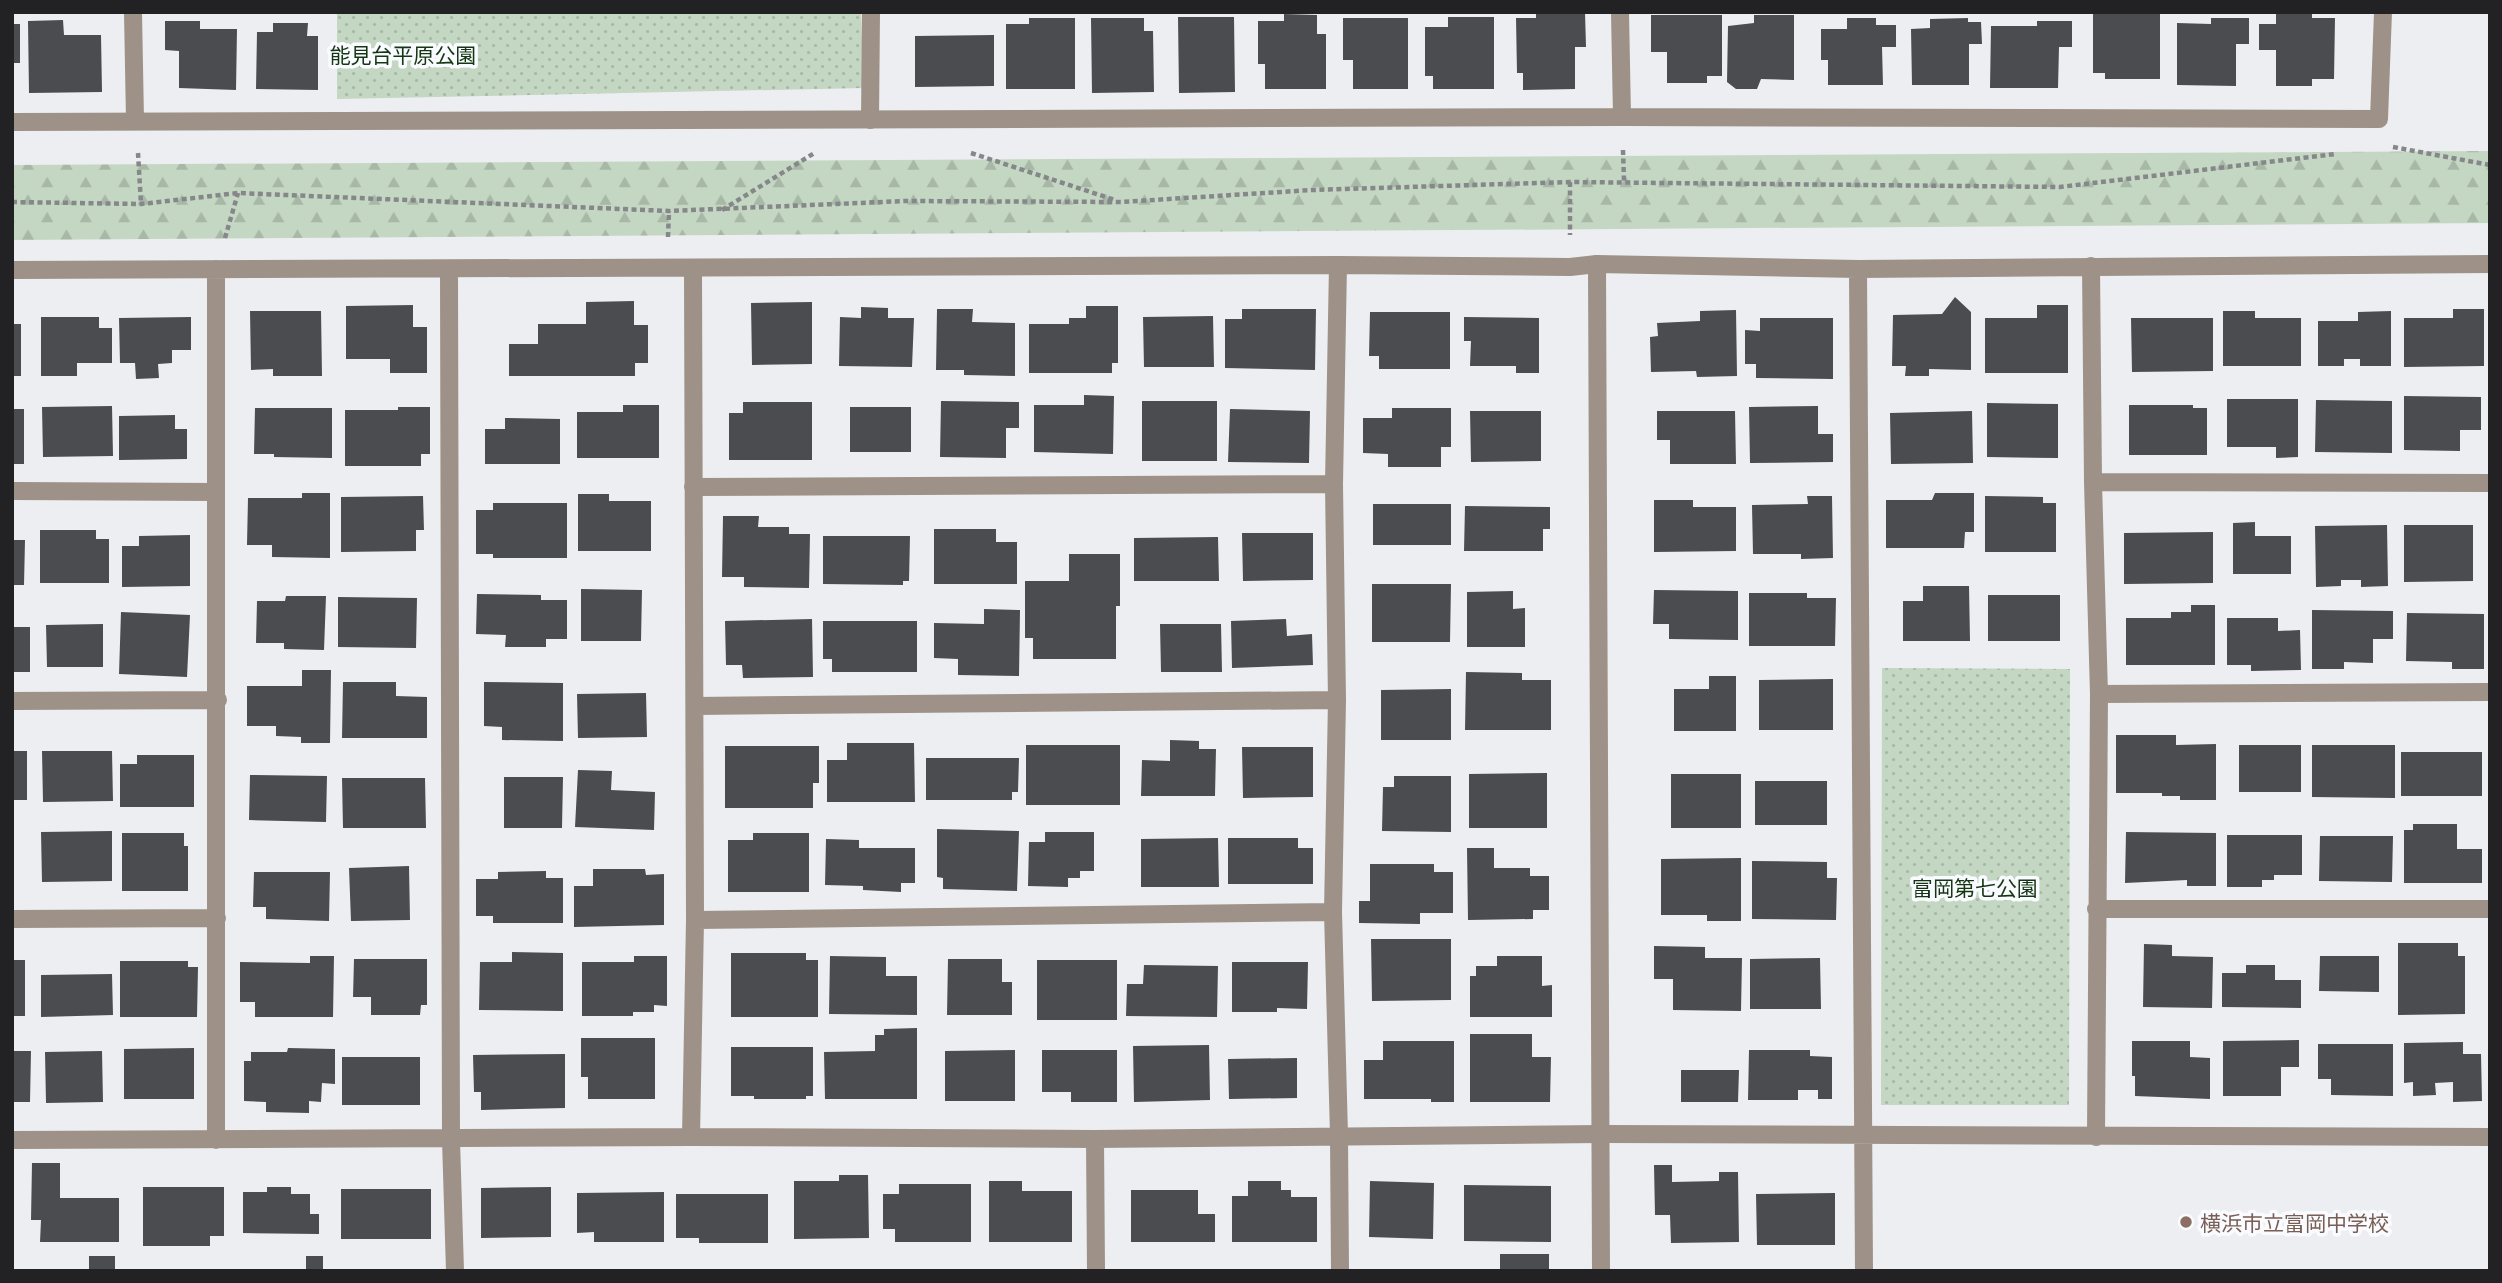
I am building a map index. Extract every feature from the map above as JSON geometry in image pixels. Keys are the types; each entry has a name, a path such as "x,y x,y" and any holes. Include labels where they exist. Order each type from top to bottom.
{"street":[{"path":"133,12 135,120"},
{"path":"870,120 871,12"},
{"path":"1620,12 1622,117"},
{"path":"12,121 1622,117 2379,119 2383,12"},
{"path":"1597,264 1601,1271"},
{"path":"12,270 1338,265 1570,267 1597,264 1858,269 2490,264"},
{"path":"1338,265 1334,484 1337,699 1333,912 1340,1271"},
{"path":"2091,266 2099,694 2096,1137"},
{"path":"216,269 216,1140"},
{"path":"449,269 451,1140 455,1271"},
{"path":"691,1137 695,920 693,269"},
{"path":"1858,269 1864,1271"},
{"path":"2093,482 2490,483"},
{"path":"693,487 1334,484"},
{"path":"12,491 216,492"},
{"path":"2099,694 2490,692"},
{"path":"695,705 1337,699"},
{"path":"12,701 218,700"},
{"path":"2096,909 2490,909"},
{"path":"695,920 1333,912"},
{"path":"12,919 217,918"},
{"path":"12,1140 691,1137 1095,1139 1601,1134 2490,1137"},
{"path":"1095,1139 1096,1271"}],"path":[{"path":"2379,119 2391,147 2490,165"},
{"path":"135,120 141,204"},
{"path":"721,210 824,148"},
{"path":"962,150 1121,202"},
{"path":"12,202 141,204 238,193 669,211 906,201 1121,202 1312,190 1570,182 2060,187 2336,154"},
{"path":"1570,182 1570,267"},
{"path":"216,269 238,193"}],"green space":[{"name":"能見台平原公園","path":"337,12 861,12 864,88 337,99"},
{"path":"2490,151 2490,223 12,240 12,165"},
{"name":"富岡第七公園","path":"1882,668 2070,669 2069,1105 1881,1105"}],"building":[{"path":"1536,12 1585,12 1586,47 1575,47 1575,89 1523,90 1523,73 1517,73 1516,18 1536,18"},
{"path":"2093,12 2160,12 2160,79 2105,79 2105,73 2093,73"},
{"path":"2276,12 2312,12 2312,18 2335,18 2334,79 2312,79 2312,86 2276,86 2276,50 2259,50 2259,24 2276,24"},
{"path":"1284,14 1317,15 1317,34 1326,34 1326,89 1265,89 1265,64 1258,64 1258,21 1284,21"},
{"path":"1651,15 1722,15 1722,76 1707,76 1707,83 1667,83 1667,52 1651,52"},
{"path":"1754,15 1794,15 1794,80 1761,79 1757,89 1736,89 1727,82 1728,26 1754,23"},
{"path":"1178,17 1234,17 1235,92 1179,93"},
{"path":"1448,17 1494,17 1494,89 1433,89 1433,76 1425,76 1425,27 1448,27"},
{"path":"1029,18 1075,18 1075,89 1006,89 1006,24 1029,24"},
{"path":"1091,18 1144,18 1144,31 1153,31 1154,92 1092,93"},
{"path":"1343,18 1408,18 1408,89 1353,89 1353,60 1343,60"},
{"path":"1847,18 1876,18 1876,25 1896,25 1896,47 1882,47 1883,85 1828,85 1828,60 1821,60 1821,29 1847,29"},
{"path":"1968,18 1968,22 1981,22 1982,44 1969,44 1969,85 1912,85 1911,29 1930,28 1930,19"},
{"path":"2211,18 2249,18 2249,44 2236,44 2236,86 2177,85 2177,23 2211,24"},
{"path":"63,20 64,35 101,35 102,92 29,93 28,21"},
{"path":"165,21 200,21 200,29 237,29 236,90 179,88 179,51 165,50"},
{"path":"2037,21 2072,21 2072,47 2059,47 2058,88 1990,88 1991,26 2037,26"},
{"path":"273,23 308,23 307,36 318,36 318,90 256,89 257,32 273,32"},
{"path":"12,24 20,24 20,63 12,63"},
{"path":"994,35 994,86 915,87 915,36"},
{"path":"1955,297 1971,312 1971,370 1929,369 1929,376 1905,376 1906,366 1892,366 1893,315 1942,314"},
{"path":"634,301 634,325 648,325 648,363 635,363 635,376 509,376 509,344 538,344 538,324 586,324 586,302"},
{"path":"812,302 812,364 752,365 751,303"},
{"path":"413,305 413,327 427,327 427,373 390,373 390,359 346,359 346,306"},
{"path":"2037,305 2068,305 2068,373 1985,373 1985,318 2037,318"},
{"path":"1086,306 1118,306 1118,363 1112,363 1112,373 1029,373 1029,324 1069,324 1069,318 1086,318"},
{"path":"861,307 888,308 888,318 914,318 912,367 839,366 840,317 861,318"},
{"path":"937,309 973,309 972,322 1015,323 1015,376 964,375 964,370 936,370"},
{"path":"1242,309 1316,309 1315,370 1225,368 1225,319 1242,319"},
{"path":"2453,309 2484,309 2484,366 2404,367 2404,318 2453,318"},
{"path":"1736,310 1737,376 1697,377 1696,371 1651,372 1650,337 1658,336 1657,323 1700,321 1700,311"},
{"path":"250,311 321,311 322,376 273,376 273,369 251,370"},
{"path":"2223,311 2255,311 2255,318 2301,318 2301,366 2223,366"},
{"path":"2391,311 2391,366 2360,366 2360,359 2344,359 2344,366 2318,366 2318,321 2358,321 2358,312"},
{"path":"1370,312 1450,312 1450,369 1379,369 1379,356 1369,356"},
{"path":"1213,316 1214,367 1144,367 1143,317"},
{"path":"41,317 99,317 99,328 112,328 112,363 77,363 77,376 41,376"},
{"path":"191,317 191,350 172,350 172,363 158,364 159,378 136,379 135,363 120,363 119,318"},
{"path":"1464,317 1539,318 1539,373 1516,373 1516,366 1470,366 1471,341 1464,341"},
{"path":"1760,318 1833,318 1833,379 1756,378 1756,364 1745,364 1745,330 1760,331"},
{"path":"2131,318 2213,318 2213,371 2132,372"},
{"path":"12,324 21,324 21,376 12,376"},
{"path":"1084,395 1114,396 1113,454 1034,452 1034,405 1084,405"},
{"path":"2404,396 2481,397 2481,430 2460,430 2460,451 2404,450"},
{"path":"2227,399 2298,399 2298,457 2276,458 2276,447 2227,447"},
{"path":"2316,400 2392,401 2392,453 2315,452"},
{"path":"941,401 1019,402 1019,428 1006,428 1006,458 940,457"},
{"path":"1142,401 1217,401 1217,461 1142,461"},
{"path":"743,402 812,402 812,460 729,460 729,413 743,413"},
{"path":"1987,403 2058,404 2058,458 1987,457"},
{"path":"623,405 659,405 659,458 577,458 577,412 623,412"},
{"path":"2129,405 2193,405 2193,408 2207,408 2207,455 2129,455"},
{"path":"112,406 113,456 43,457 42,407"},
{"path":"1818,406 1818,434 1833,434 1833,462 1750,463 1749,407"},
{"path":"398,407 430,407 430,454 421,454 421,466 345,466 345,410 398,410"},
{"path":"850,407 911,407 911,452 850,452"},
{"path":"255,408 332,408 332,458 254,454"},
{"path":"1392,408 1451,408 1451,447 1441,447 1441,467 1388,467 1388,454 1363,453 1363,418 1392,418"},
{"path":"12,409 24,409 24,464 12,464"},
{"path":"1230,409 1310,411 1309,463 1228,462"},
{"path":"1470,411 1541,411 1541,461 1471,462"},
{"path":"1657,411 1735,411 1736,464 1670,464 1670,440 1657,440"},
{"path":"1972,411 1973,463 1891,464 1890,413"},
{"path":"175,415 175,429 187,429 187,459 119,460 119,416"},
{"path":"505,418 560,419 560,464 485,464 485,429 505,429"},
{"path":"302,493 330,493 330,558 272,557 272,545 247,545 248,498 302,498"},
{"path":"1935,493 1974,493 1974,532 1965,532 1964,548 1886,548 1886,500 1932,500"},
{"path":"578,494 609,494 609,501 651,501 651,551 578,551"},
{"path":"423,496 424,530 416,530 416,551 341,552 341,497"},
{"path":"1807,496 1832,496 1833,558 1801,559 1801,554 1753,554 1752,505 1808,504"},
{"path":"1985,496 2043,497 2043,503 2056,503 2056,552 1985,552"},
{"path":"1654,500 1693,500 1693,507 1736,507 1736,551 1654,552"},
{"path":"493,503 567,503 567,558 493,558 493,554 476,554 476,510 493,510"},
{"path":"1373,504 1451,504 1451,545 1373,545"},
{"path":"1465,506 1550,507 1550,529 1543,529 1543,551 1464,551"},
{"path":"723,516 759,516 758,527 789,527 789,534 810,534 809,588 744,587 744,577 722,577"},
{"path":"2255,522 2255,536 2291,536 2291,574 2233,574 2233,523"},
{"path":"2387,525 2388,586 2361,587 2361,580 2341,580 2341,586 2316,587 2315,526"},
{"path":"2404,525 2473,525 2473,581 2404,582"},
{"path":"934,529 996,529 996,542 1017,542 1017,584 934,584"},
{"path":"40,530 96,530 96,539 109,539 109,583 40,583"},
{"path":"2213,532 2213,583 2124,584 2124,533"},
{"path":"1242,533 1313,533 1313,580 1243,581"},
{"path":"190,535 190,586 122,587 122,546 139,546 139,536"},
{"path":"823,536 910,536 909,581 903,581 903,585 823,584"},
{"path":"1218,537 1219,581 1134,581 1134,538"},
{"path":"12,540 25,540 24,585 12,585"},
{"path":"1069,554 1120,554 1116,659 1033,659 1033,638 1025,638 1025,581 1069,581"},
{"path":"1372,584 1451,584 1450,642 1372,642"},
{"path":"1923,586 1969,586 1970,641 1903,641 1903,601 1923,601"},
{"path":"581,589 642,590 641,641 581,641"},
{"path":"1654,590 1738,591 1738,640 1669,639 1669,624 1653,624"},
{"path":"1513,591 1513,609 1525,608 1525,647 1467,647 1467,592"},
{"path":"1749,593 1807,593 1807,598 1836,598 1835,646 1749,646"},
{"path":"477,594 541,595 541,600 567,600 567,639 546,639 546,647 505,647 506,635 476,634"},
{"path":"1988,595 2060,595 2060,641 1988,641"},
{"path":"286,596 326,596 324,650 284,649 284,643 256,643 257,601 285,601"},
{"path":"338,597 417,598 416,648 338,647"},
{"path":"2191,605 2215,605 2215,665 2126,665 2126,618 2171,618 2171,612 2191,612"},
{"path":"984,609 1020,610 1019,676 958,675 958,659 934,658 934,623 984,624"},
{"path":"2312,610 2393,611 2393,639 2373,639 2373,663 2344,662 2344,669 2312,669"},
{"path":"121,612 190,615 187,677 119,674"},
{"path":"2407,613 2484,614 2484,669 2452,669 2452,662 2406,661"},
{"path":"2227,618 2278,618 2278,631 2300,630 2301,670 2251,671 2251,665 2227,665"},
{"path":"812,619 813,677 743,678 742,665 726,665 725,621"},
{"path":"1286,619 1287,636 1312,634 1313,665 1232,668 1231,621"},
{"path":"823,621 917,621 917,672 832,672 832,659 823,659"},
{"path":"103,624 103,667 47,667 46,625"},
{"path":"1160,624 1221,624 1222,672 1161,672"},
{"path":"12,627 30,627 30,672 12,672"},
{"path":"302,670 331,670 330,743 301,743 301,737 276,736 276,726 247,726 247,686 302,686"},
{"path":"1466,672 1522,673 1522,680 1551,680 1551,730 1465,730"},
{"path":"1709,676 1736,676 1736,731 1674,731 1674,689 1709,689"},
{"path":"1833,679 1833,730 1759,730 1759,680"},
{"path":"343,682 396,682 396,696 427,697 427,738 342,738"},
{"path":"484,682 563,683 563,741 502,740 502,727 484,726"},
{"path":"1451,689 1451,740 1381,740 1381,690"},
{"path":"646,693 647,737 578,738 577,694"},
{"path":"2116,735 2176,735 2176,745 2216,744 2216,800 2180,800 2180,796 2162,796 2162,793 2116,793"},
{"path":"1170,740 1199,741 1199,749 1216,749 1215,796 1141,796 1142,760 1170,761"},
{"path":"847,743 914,743 915,802 827,802 827,760 847,760"},
{"path":"1026,745 1120,745 1120,805 1026,805"},
{"path":"2239,745 2301,745 2301,792 2239,792"},
{"path":"2312,745 2395,745 2395,798 2312,797"},
{"path":"725,746 819,746 819,783 813,783 813,808 725,808"},
{"path":"1242,747 1313,747 1313,797 1243,798"},
{"path":"12,751 27,751 27,800 12,800"},
{"path":"42,751 112,751 113,801 43,802"},
{"path":"2401,752 2482,752 2482,796 2401,796"},
{"path":"137,755 194,755 194,807 120,807 120,764 137,764"},
{"path":"926,758 1019,758 1018,792 1012,792 1012,800 926,800"},
{"path":"578,770 612,771 611,790 655,792 654,830 575,827"},
{"path":"1547,773 1547,828 1469,828 1469,774"},
{"path":"1671,774 1741,774 1741,828 1671,828"},
{"path":"250,775 327,776 326,822 249,820"},
{"path":"1394,776 1451,776 1451,832 1382,831 1383,787 1394,787"},
{"path":"504,777 563,777 562,828 504,828"},
{"path":"342,778 425,778 426,828 343,828"},
{"path":"1755,781 1827,781 1827,825 1755,825"},
{"path":"2413,824 2457,824 2457,849 2482,849 2482,883 2404,883 2404,830 2413,830"},
{"path":"937,829 1019,831 1017,891 943,889 943,878 937,877"},
{"path":"112,831 112,881 42,882 41,832"},
{"path":"1045,832 1094,832 1094,871 1080,871 1080,878 1068,878 1068,887 1028,886 1029,842 1045,842"},
{"path":"2126,832 2216,833 2216,886 2187,886 2187,880 2125,883"},
{"path":"122,833 184,833 184,846 188,846 188,891 122,891"},
{"path":"753,833 809,833 809,892 728,892 728,840 753,840"},
{"path":"2227,835 2302,835 2302,875 2274,875 2274,880 2262,880 2262,887 2227,887"},
{"path":"2320,836 2393,836 2392,882 2319,881"},
{"path":"1218,838 1219,887 1141,887 1141,839"},
{"path":"1228,838 1298,838 1298,848 1313,848 1313,884 1228,884"},
{"path":"826,839 859,840 859,848 915,848 915,883 901,883 901,892 863,890 863,886 825,885"},
{"path":"1467,848 1494,848 1494,868 1530,868 1530,876 1549,876 1549,910 1533,910 1533,919 1468,920"},
{"path":"1741,858 1741,921 1707,921 1707,915 1661,915 1661,859"},
{"path":"1752,861 1827,862 1827,878 1837,878 1836,920 1752,919"},
{"path":"1370,864 1434,864 1434,872 1453,872 1453,913 1420,913 1420,924 1359,923 1359,901 1370,901"},
{"path":"409,866 410,920 351,921 349,868"},
{"path":"593,869 645,869 646,875 664,874 664,925 574,927 574,886 593,886"},
{"path":"546,871 546,878 563,878 563,923 493,923 493,916 476,916 476,879 498,879 498,872"},
{"path":"254,872 330,872 329,921 266,919 266,907 253,907"},
{"path":"1371,939 1451,939 1451,1000 1372,1001"},
{"path":"2398,943 2458,943 2458,956 2465,956 2465,1014 2398,1015"},
{"path":"2144,944 2172,945 2172,956 2213,957 2212,1008 2143,1007"},
{"path":"1654,946 1705,947 1705,958 1742,958 1741,1011 1673,1010 1673,979 1654,979"},
{"path":"512,952 563,953 563,1011 479,1010 480,962 512,962"},
{"path":"731,953 806,953 806,960 818,960 818,1017 731,1017"},
{"path":"310,956 334,956 333,1017 255,1017 255,1002 240,1002 240,962 310,963"},
{"path":"634,956 667,956 667,1006 654,1005 654,1012 633,1012 633,1016 582,1016 582,962 634,962"},
{"path":"830,956 886,957 886,976 917,976 917,1015 829,1014"},
{"path":"1497,956 1542,956 1542,986 1552,985 1552,1017 1470,1017 1470,976 1476,976 1476,966 1497,966"},
{"path":"2320,956 2379,956 2379,992 2319,991"},
{"path":"1820,958 1821,1009 1750,1009 1750,959"},
{"path":"354,959 427,959 427,1005 421,1005 420,1015 371,1015 371,997 353,997"},
{"path":"948,959 1002,959 1002,982 1012,982 1012,1015 947,1015"},
{"path":"12,960 25,960 25,1016 12,1016"},
{"path":"1037,960 1117,960 1117,1020 1037,1020"},
{"path":"120,961 188,961 188,967 198,967 197,1017 120,1017"},
{"path":"1232,962 1308,962 1307,1009 1277,1008 1277,1012 1232,1012"},
{"path":"1144,965 1218,966 1217,1017 1126,1016 1127,984 1143,984"},
{"path":"2246,965 2275,965 2275,980 2301,980 2301,1008 2222,1007 2222,973 2246,973"},
{"path":"112,974 113,1015 41,1017 41,975"},
{"path":"917,1028 917,1099 825,1099 824,1052 875,1051 875,1035 884,1035 884,1029"},
{"path":"1470,1034 1532,1034 1532,1057 1551,1057 1550,1102 1470,1102"},
{"path":"581,1038 655,1038 655,1099 588,1099 588,1077 581,1077"},
{"path":"2299,1040 2299,1067 2281,1067 2281,1096 2223,1096 2223,1041"},
{"path":"1383,1041 1454,1041 1454,1102 1431,1102 1431,1099 1364,1099 1364,1060 1383,1060"},
{"path":"2132,1041 2190,1041 2190,1057 2210,1058 2210,1099 2135,1096"},
{"path":"2463,1042 2463,1054 2481,1054 2482,1101 2453,1102 2453,1082 2435,1083 2436,1095 2413,1096 2413,1082 2404,1083 2404,1043"},
{"path":"2318,1044 2393,1044 2393,1096 2331,1095 2331,1079 2318,1079"},
{"path":"1209,1045 1210,1100 1134,1102 1133,1046"},
{"path":"731,1047 813,1047 813,1096 806,1096 806,1099 754,1099 754,1096 731,1096"},
{"path":"194,1048 194,1099 124,1099 124,1049"},
{"path":"288,1048 335,1049 335,1084 322,1083 321,1102 309,1101 309,1113 266,1112 266,1102 244,1101 244,1061 251,1061 251,1052 287,1052"},
{"path":"1015,1050 1015,1101 945,1101 945,1051"},
{"path":"1042,1050 1117,1050 1117,1102 1071,1102 1071,1092 1042,1092"},
{"path":"1749,1050 1810,1050 1810,1056 1832,1057 1832,1099 1818,1099 1818,1090 1798,1090 1798,1100 1748,1100"},
{"path":"12,1051 31,1051 30,1102 12,1102"},
{"path":"102,1051 103,1102 46,1103 45,1052"},
{"path":"565,1054 565,1108 481,1110 481,1092 474,1092 473,1055"},
{"path":"342,1057 420,1057 420,1105 342,1105"},
{"path":"1297,1058 1297,1098 1229,1099 1228,1059"},
{"path":"1681,1070 1739,1070 1738,1102 1681,1102"},
{"path":"32,1163 60,1163 60,1198 119,1198 119,1242 40,1242 41,1220 31,1220"},
{"path":"1654,1165 1672,1165 1672,1182 1719,1181 1719,1172 1738,1172 1739,1242 1671,1243 1670,1215 1655,1215"},
{"path":"839,1175 868,1175 869,1238 794,1239 794,1181 839,1181"},
{"path":"989,1181 1022,1181 1022,1191 1072,1191 1072,1242 989,1242"},
{"path":"1248,1181 1281,1181 1281,1190 1291,1190 1291,1197 1317,1197 1317,1242 1232,1242 1232,1196 1248,1196"},
{"path":"1370,1181 1434,1183 1433,1239 1369,1237"},
{"path":"899,1184 971,1184 971,1242 895,1242 895,1229 883,1229 883,1194 899,1194"},
{"path":"1464,1185 1551,1186 1551,1242 1464,1241"},
{"path":"143,1187 224,1187 224,1236 210,1236 210,1246 143,1246"},
{"path":"267,1187 291,1187 291,1194 310,1194 310,1214 319,1214 319,1234 243,1233 243,1192 267,1192"},
{"path":"551,1187 551,1237 481,1238 481,1188"},
{"path":"341,1189 431,1189 431,1239 341,1239"},
{"path":"1131,1190 1198,1190 1198,1214 1215,1214 1215,1242 1131,1242"},
{"path":"664,1192 664,1242 594,1242 594,1232 577,1233 577,1193"},
{"path":"1835,1193 1835,1245 1757,1245 1756,1194"},
{"path":"676,1194 768,1194 768,1243 699,1243 699,1238 676,1238"},
{"path":"1500,1254 1549,1254 1549,1271 1500,1271"},
{"path":"89,1256 115,1256 115,1271 89,1271"},
{"path":"306,1256 323,1256 323,1271 306,1271"}],"place":[{"name":"横浜市立富岡中学校","path":"2186,1222"}]}
